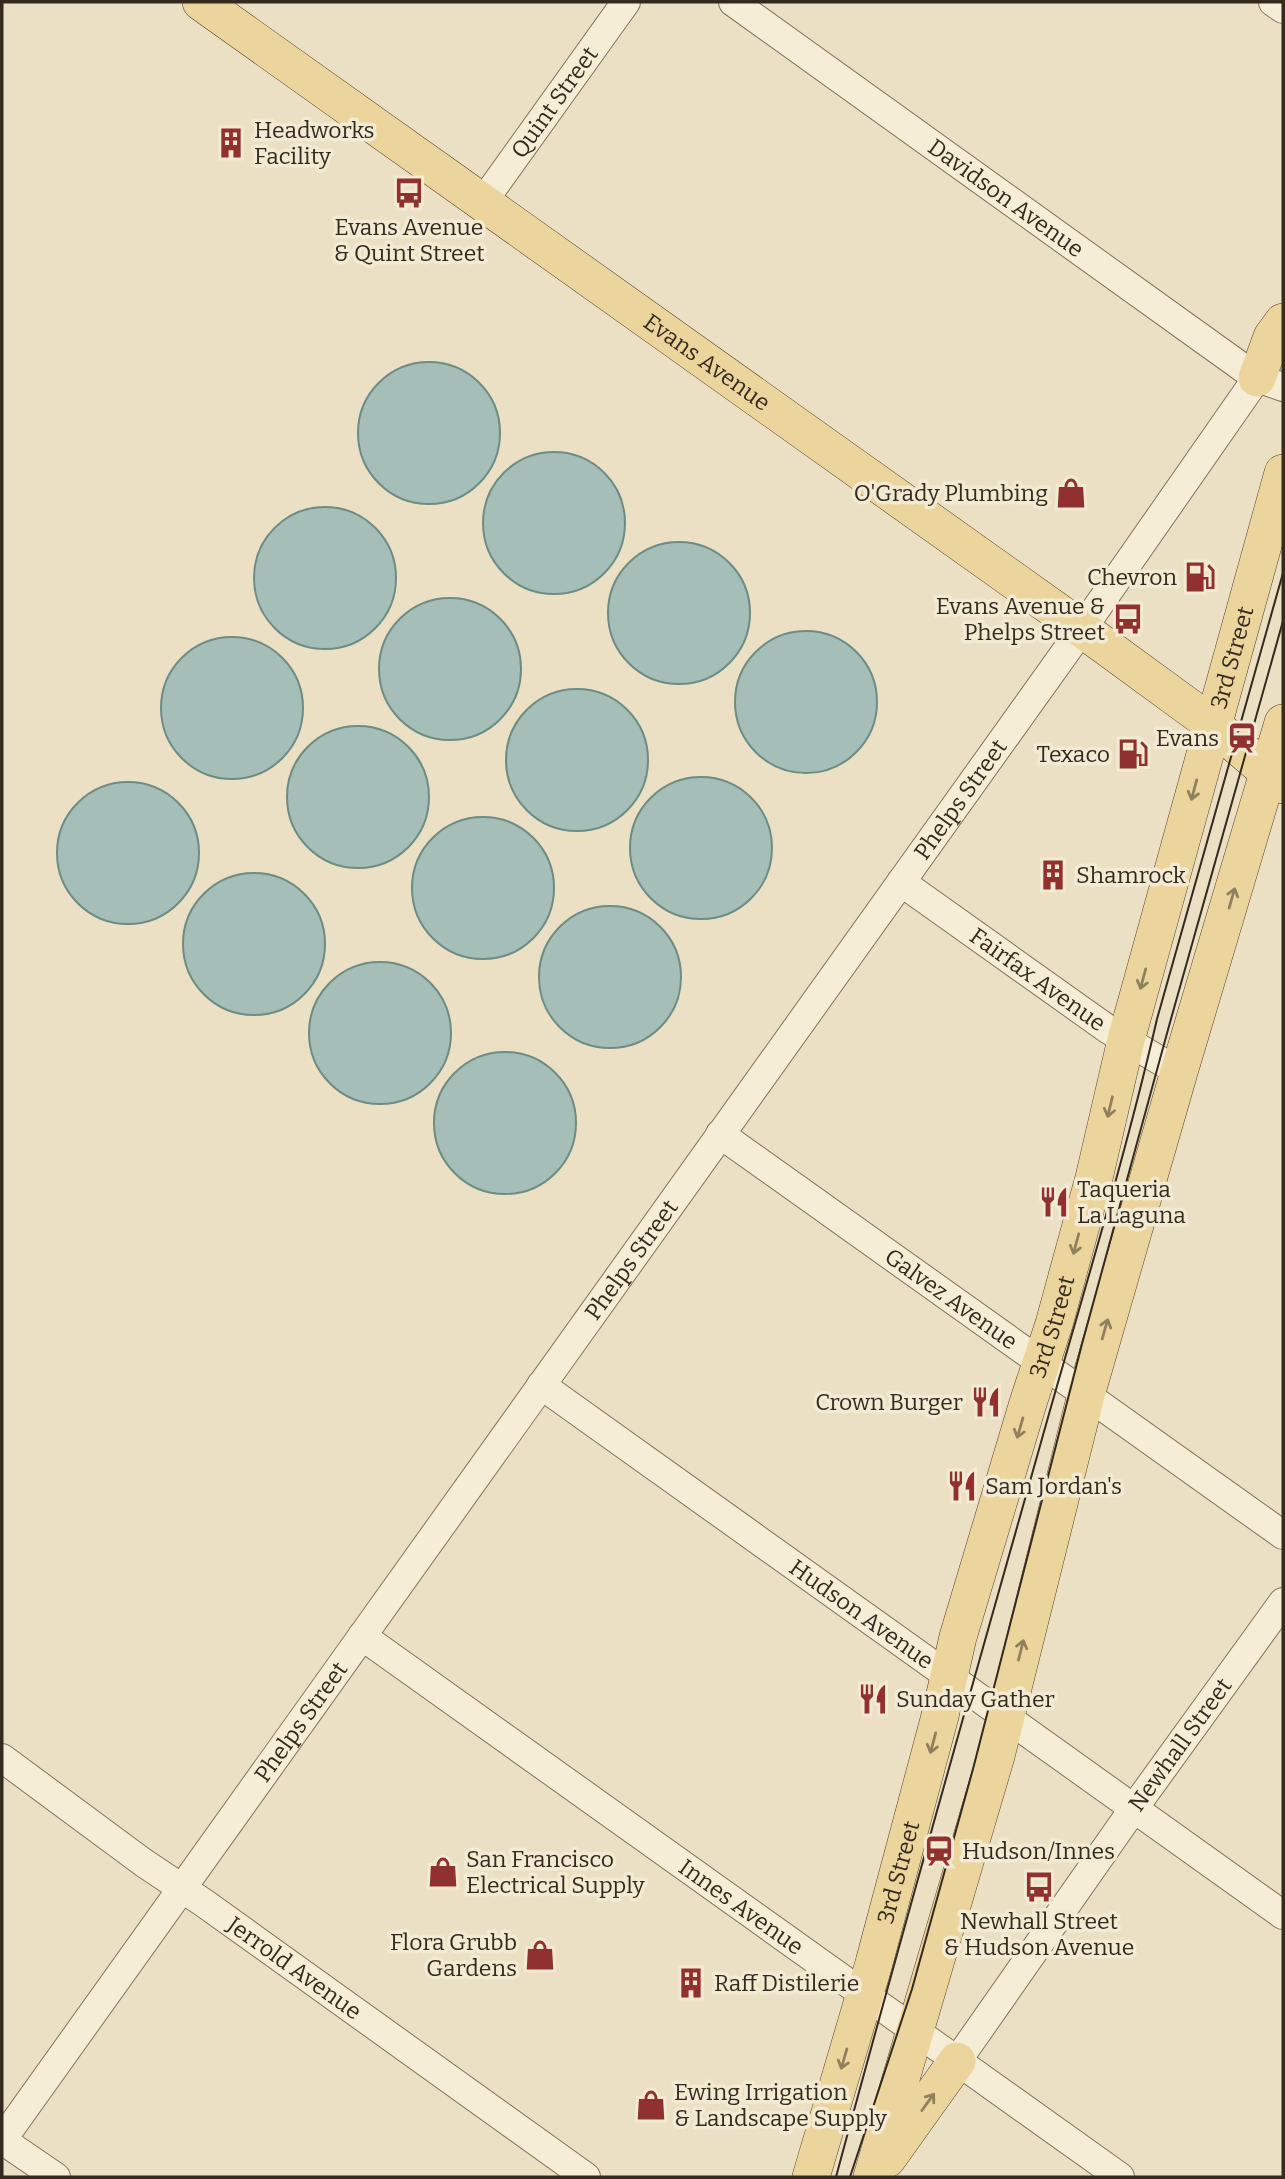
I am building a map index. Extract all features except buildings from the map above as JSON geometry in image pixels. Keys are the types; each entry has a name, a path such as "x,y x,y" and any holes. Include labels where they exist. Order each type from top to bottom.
{"main road":[{"name":"Evans Avenue","path":"201,2 1082,629 1212,724 1276,779"},
{"path":"1270,383 1272,337 1283,322"},
{"name":"3rd Street","path":"811,2177 940,1716 958,1637 1054,1324 1094,1178 1126,1040 1283,473"},
{"path":"873,2177 1006,1716 1086,1395 1178,1072 1276,779 1283,727 1212,724"},
{"path":"873,2177 957,2061"}],"street":[{"name":"Quint Street","path":"482,203 626,2"},
{"name":"Davidson Avenue","path":"733,2 1270,383"},
{"path":"1273,2 1283,9"},
{"name":"Phelps Street","path":"2,2140 1082,629 1270,383"},
{"name":"Fairfax Avenue","path":"901,882 1126,1040 1178,1072"},
{"name":"Galvez Avenue","path":"720,1134 1283,1535"},
{"name":"Hudson Avenue","path":"541,1385 1283,1915"},
{"name":"Newhall Street","path":"957,2061 1134,1808 1283,1602"},
{"name":"Innes Avenue","path":"362,1636 1120,2177"},
{"name":"Jerrold Avenue","path":"2,1758 586,2177"},
{"path":"2,2140 56,2177"}],"water":[{"path":"429,362 456,368 479,383 494,406 500,433 494,460 479,483 456,498 429,504 402,498 379,483 364,460 358,433 364,406 379,383 402,368"},
{"path":"554,452 581,458 604,473 619,496 625,523 619,550 604,573 581,588 554,594 527,588 504,573 489,550 483,523 489,496 504,473 527,458"},
{"path":"325,507 352,513 375,528 390,551 396,578 390,605 375,628 352,643 325,649 298,643 275,628 260,605 254,578 260,551 275,528 298,513"},
{"path":"679,542 706,548 729,563 744,586 750,613 744,640 729,663 706,678 679,684 652,678 629,663 614,640 608,613 614,586 629,563 652,548"},
{"path":"450,598 477,604 500,619 515,642 521,669 515,696 500,719 477,734 450,740 423,734 400,719 385,696 379,669 385,642 400,619 423,604"},
{"path":"806,631 833,637 856,652 871,675 877,702 871,729 856,752 833,767 806,773 779,767 756,752 741,729 735,702 741,675 756,652 779,637"},
{"path":"232,637 259,643 282,658 297,681 303,708 297,735 282,758 259,773 232,779 205,773 182,758 167,735 161,708 167,681 182,658 205,643"},
{"path":"577,689 604,695 627,710 642,733 648,760 642,787 627,810 604,825 577,831 550,825 527,810 512,787 506,760 512,733 527,710 550,695"},
{"path":"358,726 385,732 408,747 423,770 429,797 423,824 408,847 385,862 358,868 331,862 308,847 293,824 287,797 293,770 308,747 331,732"},
{"path":"701,777 728,783 751,798 766,821 772,848 766,875 751,898 728,913 701,919 674,913 651,898 636,875 630,848 636,821 651,798 674,783"},
{"path":"128,782 155,788 178,803 193,826 199,853 193,880 178,903 155,918 128,924 101,918 78,903 63,880 57,853 63,826 78,803 101,788"},
{"path":"483,817 510,823 533,838 548,861 554,888 548,915 533,938 510,953 483,959 456,953 433,938 418,915 412,888 418,861 433,838 456,823"},
{"path":"254,873 281,879 304,894 319,917 325,944 319,971 304,994 281,1009 254,1015 227,1009 204,994 189,971 183,944 189,917 204,894 227,879"},
{"path":"610,906 637,912 660,927 675,950 681,977 675,1004 660,1027 637,1042 610,1048 583,1042 560,1027 545,1004 539,977 545,950 560,927 583,912"},
{"path":"380,962 407,968 430,983 445,1006 451,1033 445,1060 430,1083 407,1098 380,1104 353,1098 330,1083 315,1060 309,1033 315,1006 330,983 353,968"},
{"path":"505,1052 532,1058 555,1073 570,1096 576,1123 570,1150 555,1173 532,1188 505,1194 478,1188 455,1173 440,1150 434,1123 440,1096 455,1073 478,1058"}],"tram line":[{"path":"836,2177 940,1799 1105,1220 1157,1019 1283,573"},
{"path":"850,2177 912,1989 973,1769 1082,1344 1283,621"}],"place":[{"name":"Headworks Facility","path":"231,143"},
{"name":"Evans Avenue & Quint Street","path":"409,193"},
{"name":"O'Grady Plumbing","path":"1071,493"},
{"name":"Chevron","path":"1200,577"},
{"name":"Evans Avenue & Phelps Street","path":"1128,619"},
{"name":"Evans","path":"1242,738"},
{"name":"Texaco","path":"1133,754"},
{"name":"Shamrock","path":"1053,875"},
{"name":"Taqueria La Laguna","path":"1054,1202"},
{"name":"Crown Burger","path":"986,1402"},
{"name":"Sam Jordan's","path":"962,1486"},
{"name":"Sunday Gather","path":"873,1699"},
{"name":"Hudson/Innes","path":"939,1851"},
{"name":"San Francisco Electrical Supply","path":"443,1872"},
{"name":"Newhall Street & Hudson Avenue","path":"1039,1887"},
{"name":"Flora Grubb Gardens","path":"540,1955"},
{"name":"Raff Distilerie","path":"691,1983"},
{"name":"Ewing Irrigation & Landscape Supply","path":"651,2105"}]}
